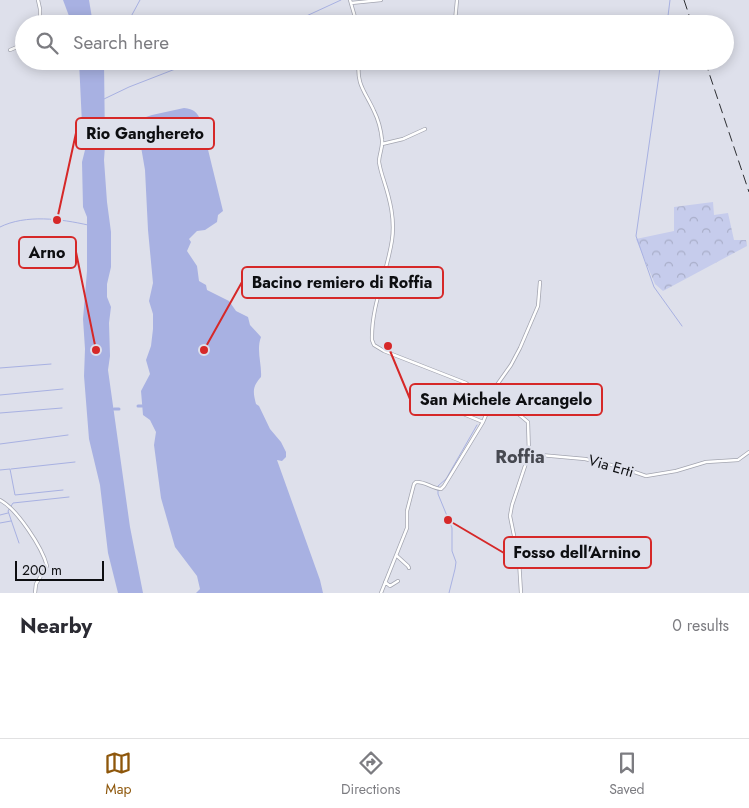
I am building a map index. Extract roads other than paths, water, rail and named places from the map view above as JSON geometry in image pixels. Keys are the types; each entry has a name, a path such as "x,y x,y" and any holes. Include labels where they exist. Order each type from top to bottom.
{"street":[{"path":"38,0 40,15"},
{"path":"355,15 351,2 381,0"},
{"path":"456,15 457,0"},
{"path":"10,50 15,48"},
{"path":"358,70 360,85 364,95 376,114 382,144 379,163 392,211 394,226 392,242 375,306 372,340 374,344 384,351 466,383 491,403 511,410 525,419 528,426 529,454 512,504 510,516 519,560 521,593"},
{"path":"382,144 403,139 425,128"},
{"path":"487,400 511,365 520,348 538,306 540,282"},
{"path":"468,397 461,413 483,422"},
{"path":"380,593 397,556 407,528 407,511 414,484 420,481 434,489 441,489 448,482 455,467 483,422 491,403"},
{"name":"Via Erti","path":"529,454 592,460 646,476 676,471 706,462 738,460 749,452"},
{"path":"0,500 9,506 34,536 44,556 47,566 36,584 36,593"},
{"path":"397,556 409,568"},
{"path":"385,582 390,586 398,581"}],"waterway":[{"path":"132,15 140,0"},
{"path":"308,15 341,0"},
{"path":"668,15 670,0"},
{"path":"104,99 173,70"},
{"path":"660,70 636,236 654,287 682,326"},
{"path":"0,227 21,220 32,219 67,221 88,225"},
{"path":"0,368 51,364"},
{"path":"0,395 63,389"},
{"path":"0,413 62,408"},
{"path":"114,409 119,409"},
{"path":"449,593 456,562 452,551 452,528 438,494 438,486 446,479 477,425"},
{"path":"0,444 68,435"},
{"path":"11,469 75,462"},
{"path":"0,470 10,469 15,495 63,490"},
{"path":"19,543 8,511 13,503 69,497"},
{"path":"0,515 8,513"},
{"path":"0,523 11,521"}],"railway":[{"path":"684,0 689,15"},
{"path":"708,70 749,192"}],"place":[{"name":"Rio Ganghereto","path":"57,220"},
{"name":"San Michele Arcangelo","path":"388,346"},
{"name":"Arno","path":"96,350"},
{"name":"Bacino remiero di Roffia","path":"204,350"},
{"name":"Fosso dell'Arnino","path":"448,520"}],"district":[{"name":"Roffia","path":"520,457"}]}
